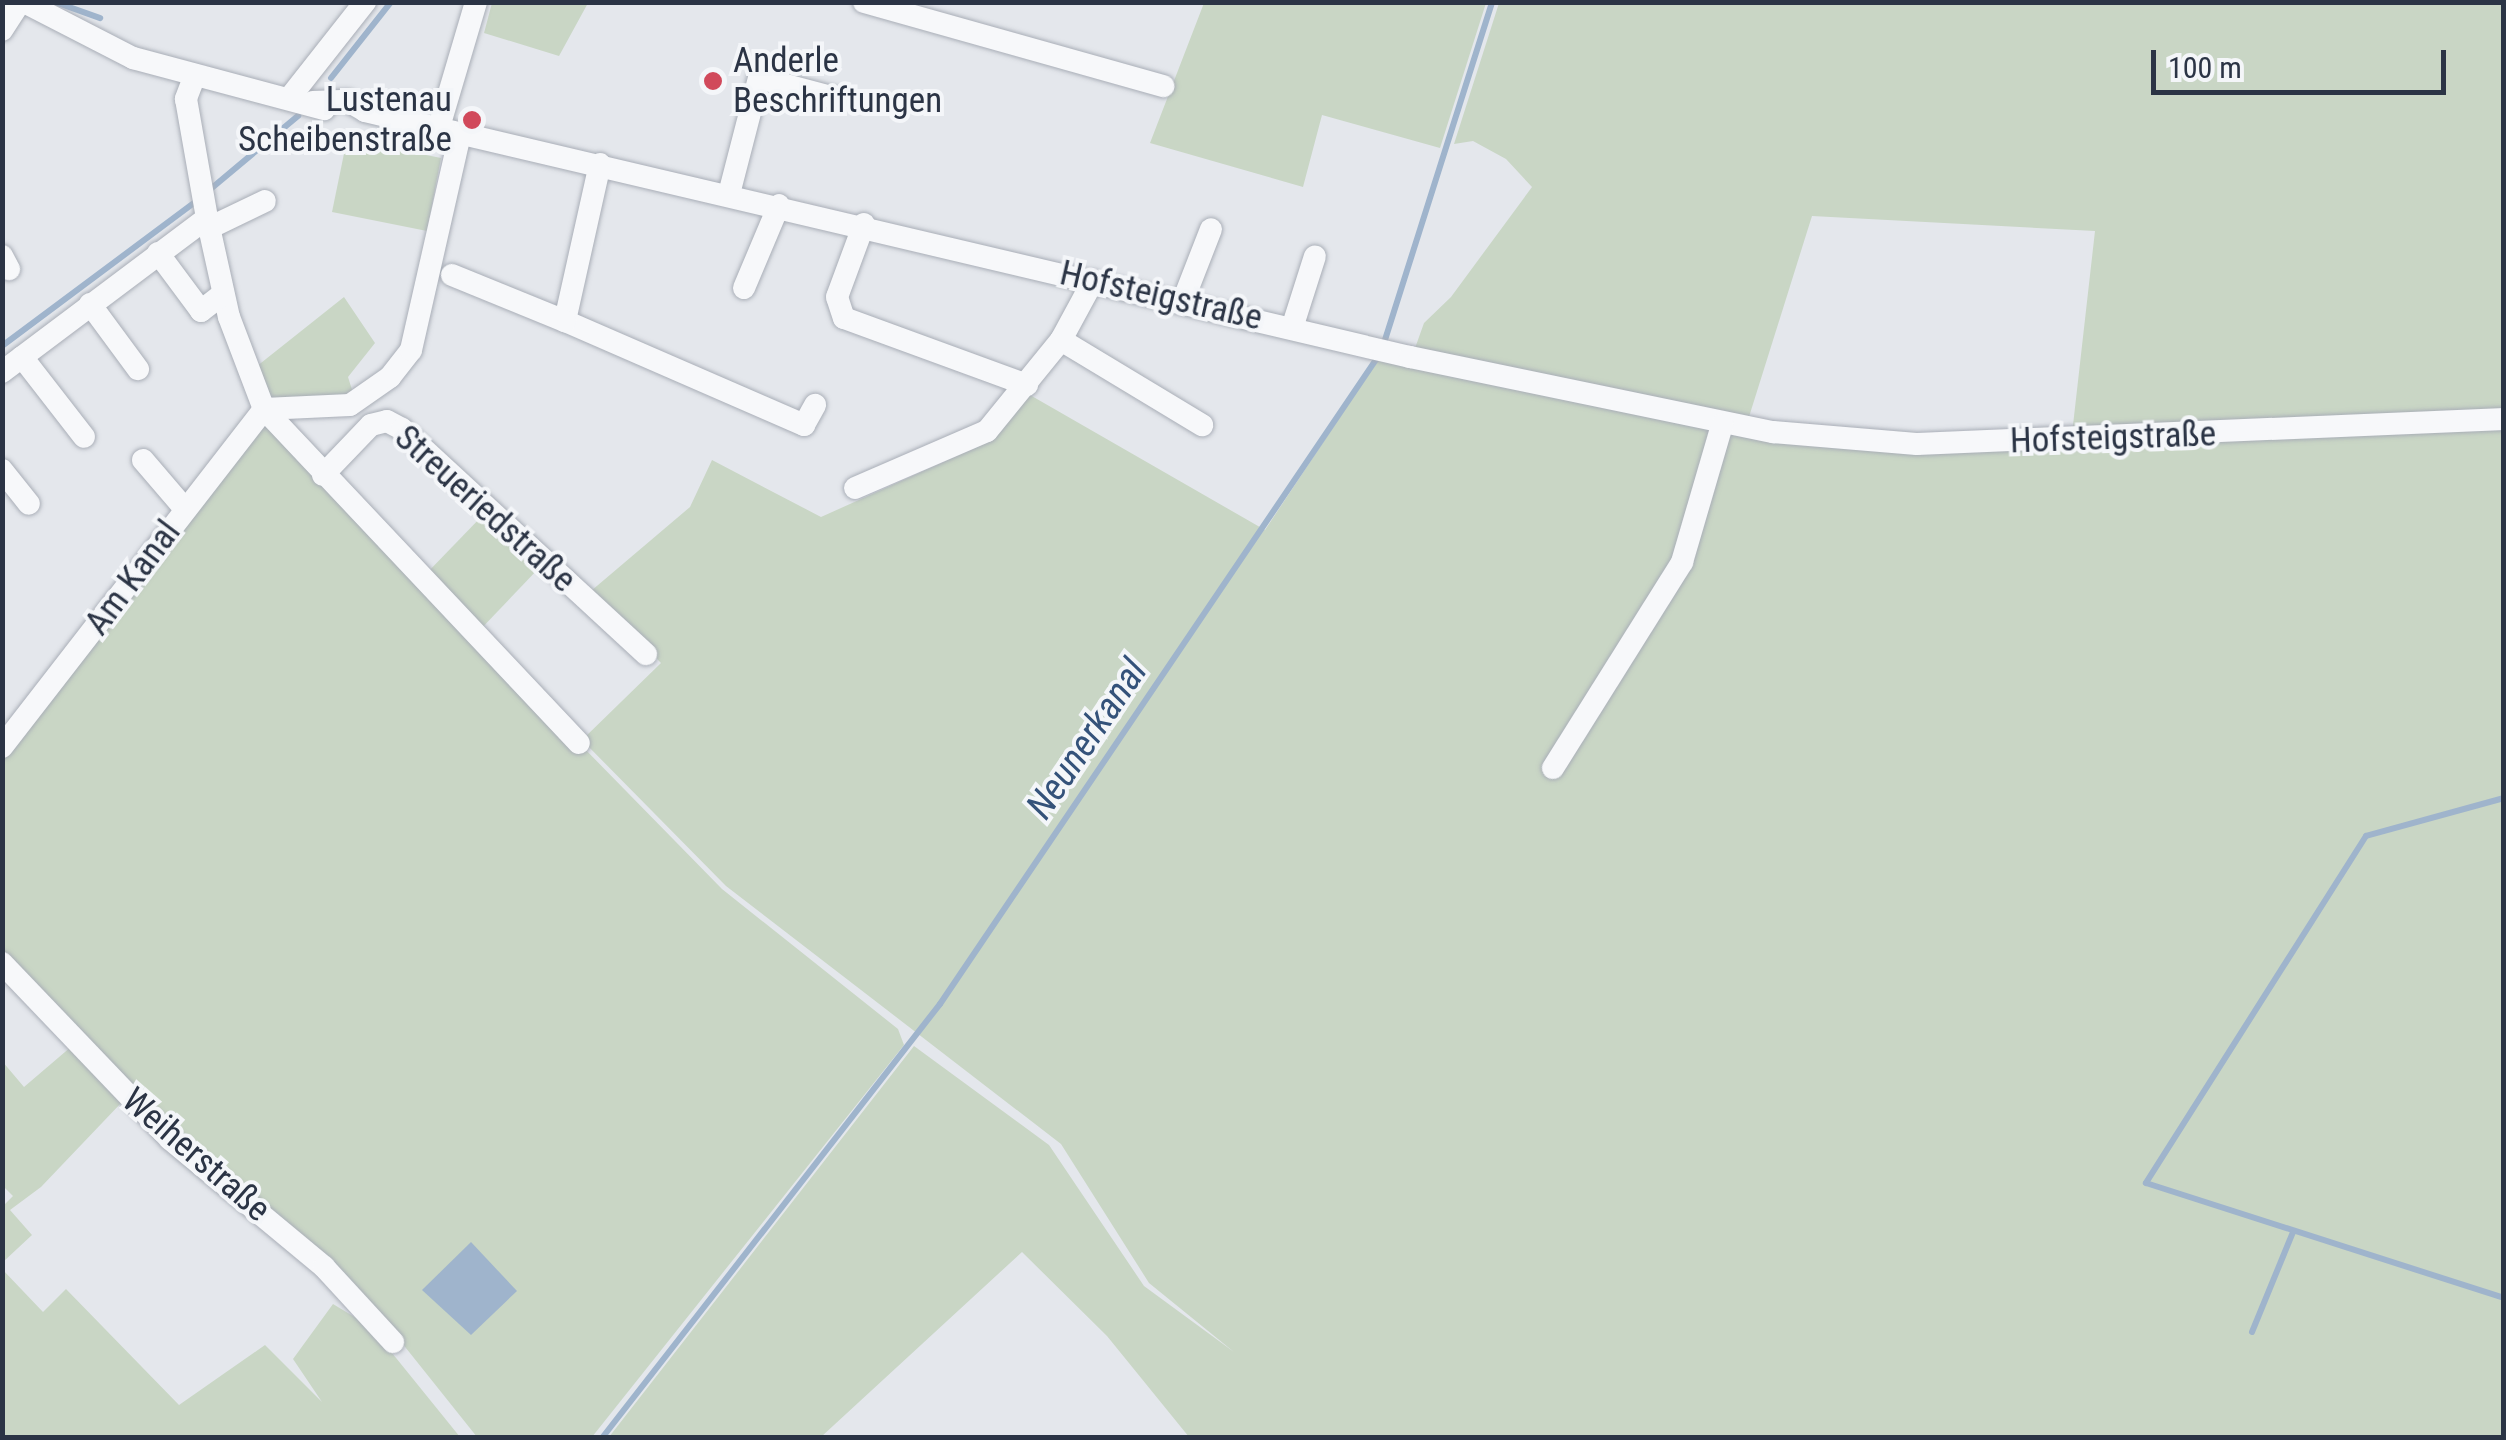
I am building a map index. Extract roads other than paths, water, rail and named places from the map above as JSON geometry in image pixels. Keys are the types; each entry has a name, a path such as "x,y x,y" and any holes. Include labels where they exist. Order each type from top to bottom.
{"street":[{"path":"2,30 22,2"},
{"name":"Hofsteigstraße","path":"22,2 108,48 195,75 302,99 326,111 365,111 864,224 1401,354 1722,425 1917,444 2504,420"},
{"path":"302,99 365,2"},
{"path":"264,410 350,405 390,377 411,350 449,130 476,2"},
{"path":"864,2 1164,86"},
{"path":"195,75 186,99 207,219 224,294 264,410 579,743"},
{"path":"729,194 759,78 836,98"},
{"path":"565,321 600,164"},
{"path":"2,372 207,219 265,201"},
{"path":"744,288 779,206"},
{"path":"864,224 837,297 844,318 1027,385"},
{"path":"1183,301 1211,229"},
{"path":"158,253 201,311 224,294"},
{"path":"1293,325 1314,256"},
{"path":"452,275 804,425 815,405"},
{"path":"855,488 987,431 1061,340 1094,282"},
{"path":"90,304 138,370"},
{"path":"1061,340 1202,426"},
{"path":"22,357 84,437"},
{"name":"Am Kanal","path":"2,746 264,410"},
{"name":"Streueriedstraße","path":"323,475 372,425 387,421 402,429 646,654"},
{"path":"1554,768 1682,562 1722,425"},
{"path":"143,460 186,509"},
{"path":"2,470 28,504"},
{"name":"Weiherstraße","path":"2,963 170,1139 324,1267 393,1342"}],"water":[{"path":"471,1242 517,1291 471,1335 422,1290"}],"waterway":[{"path":"55,2 100,18"},
{"path":"331,78 391,2"},
{"name":"Neunerkanal","path":"1384,343 1492,2"},
{"path":"207,192 298,116"},
{"path":"2,346 198,200"},
{"name":"Neunerkanal","path":"602,1438 940,1004 1379,355"},
{"path":"2504,798 2366,836 2146,1183 2504,1298"},
{"path":"2252,1332 2293,1232"}],"place":[{"name":"Anderle Beschriftungen","path":"713,81"},
{"name":"Lustenau Scheibenstraße","path":"472,120"}]}
